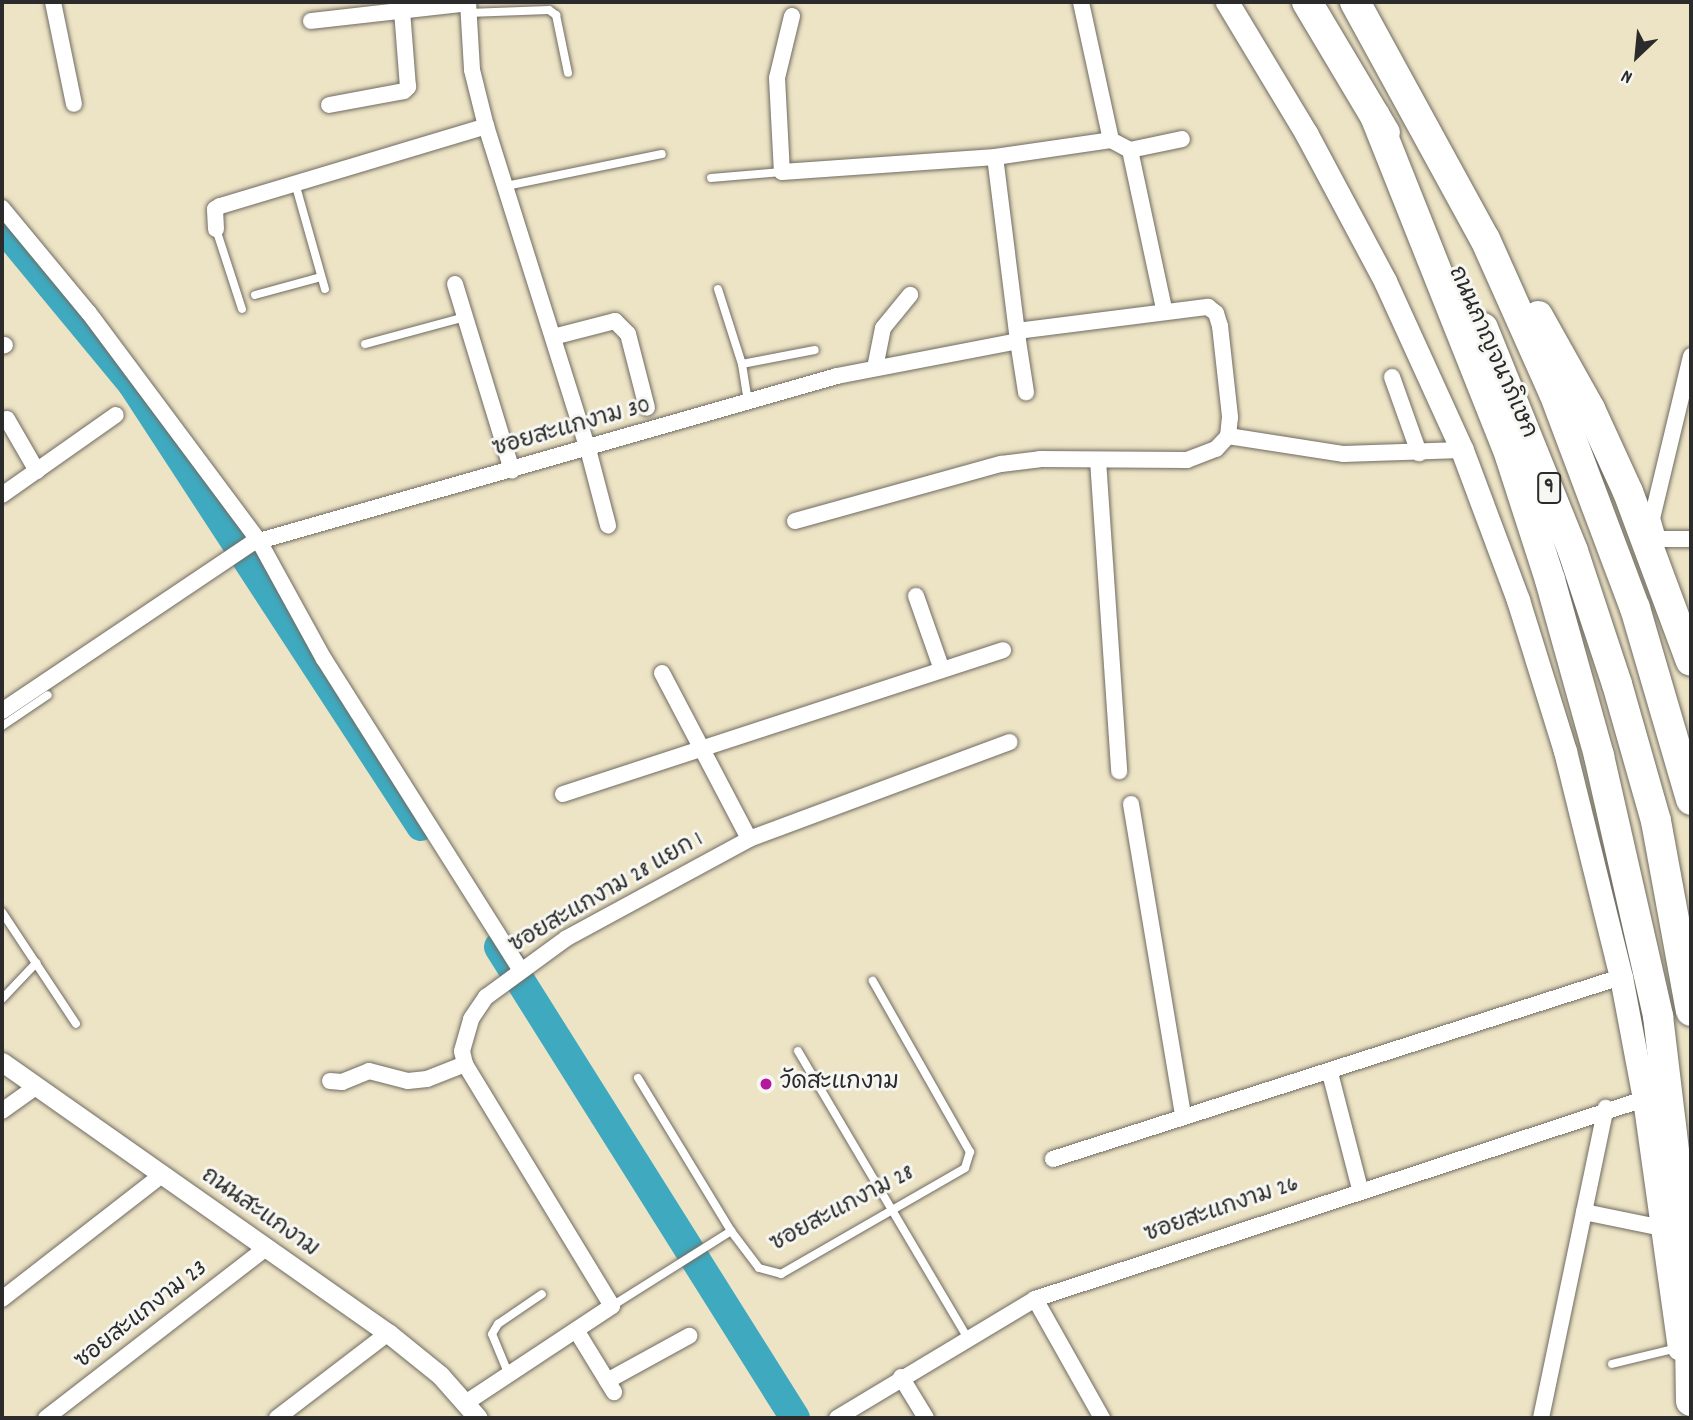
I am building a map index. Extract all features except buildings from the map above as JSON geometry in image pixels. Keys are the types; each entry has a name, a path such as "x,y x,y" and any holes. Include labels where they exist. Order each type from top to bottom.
{"highway":[{"name":"ถนนกาญจนาภิเษก","path":"1307,2 1375,116 1488,338 1573,551 1656,821 1691,1011"},
{"name":"ถนนกาญจนาภิเษก","path":"1355,2 1451,172 1521,318 1585,468 1635,608 1691,800"},
{"path":"1375,116 1510,456 1550,580 1599,756 1658,1016 1689,1275 1691,1401"},
{"path":"1451,172 1590,409 1648,541 1691,662"}],"main road":[{"path":"1227,2 1347,206 1462,450 1518,600 1565,751 1621,977 1644,1099 1687,1418"}],"street":[{"path":"53,2 74,104"},
{"path":"1081,2 1111,140"},
{"path":"311,21 468,6 472,70 486,126 588,449 608,526"},
{"path":"329,105 404,92 408,87 401,11"},
{"path":"792,16 778,78 782,172 995,157 1111,140 1130,150 1182,139"},
{"path":"216,229 215,209 486,126"},
{"path":"1130,150 1164,310"},
{"path":"995,157 1026,392"},
{"path":"2,208 89,313 256,542 324,659 518,970"},
{"path":"455,284 512,470"},
{"path":"875,368 883,328 910,295"},
{"name":"ซอยสะแกงาม 30","path":"2,711 219,564 256,542 875,368 1018,336 1164,310 1208,307 1216,313 1230,417 1228,436"},
{"path":"553,337 615,321 628,334 648,408"},
{"path":"1691,356 1652,518 1658,539 1691,539"},
{"path":"1392,377 1419,453"},
{"path":"2,495 117,415"},
{"path":"8,419 37,471"},
{"path":"795,522 1001,464 1040,459 1186,460 1216,449 1228,436 1343,454 1462,450"},
{"path":"1098,460 1119,771"},
{"path":"916,596 942,670"},
{"path":"563,794 705,750 1003,650"},
{"path":"662,673 705,750 749,839"},
{"name":"ซอยสะแกงาม 28 แยก 1","path":"465,1064 462,1051 471,1019 495,988 567,937 749,839 1010,743"},
{"path":"1130,804 1183,1115"},
{"path":"1053,1159 1183,1115 1330,1073 1621,977"},
{"name":"ถนนสะแกงาม","path":"2,1062 388,1334 473,1410"},
{"path":"330,1081 342,1082 369,1071 408,1081 465,1064 612,1306 509,1374 473,1410"},
{"path":"1330,1073 1360,1189"},
{"path":"2,1111 37,1086"},
{"name":"ซอยสะแกงาม 26","path":"843,1417 901,1377 1035,1299 1606,1108 1644,1099"},
{"path":"1541,1418 1606,1108"},
{"path":"2,1299 162,1175"},
{"path":"1584,1212 1662,1228"},
{"name":"ซอยสะแกงาม 23","path":"46,1418 265,1249"},
{"path":"1035,1299 1102,1418"},
{"path":"576,1330 610,1387 689,1336"},
{"path":"286,1416 388,1334"},
{"path":"901,1377 926,1418"}],"lane":[{"path":"468,6 549,10 556,15 568,73"},
{"path":"506,186 662,154"},
{"path":"711,178 782,172"},
{"path":"295,183 325,289"},
{"path":"216,229 242,309"},
{"path":"255,295 321,276"},
{"path":"718,289 742,364 748,403"},
{"path":"365,344 465,317"},
{"path":"742,364 815,350"},
{"path":"2,726 48,695"},
{"path":"2,912 76,1024"},
{"path":"2,999 36,963"},
{"name":"ซอยสะแกงาม 28","path":"638,1077 731,1231 759,1268 780,1274 891,1213 965,1168 970,1152 873,981"},
{"path":"798,1051 891,1213 968,1338"},
{"path":"612,1306 699,1248 731,1231"},
{"path":"509,1374 492,1334 498,1324 542,1294"},
{"path":"1612,1364 1679,1348"}],"waterway":[{"path":"2,226 132,383 421,826"},
{"path":"499,947 795,1418"}],"place":[{"name":"วัดสะแกงาม","path":"766,1084"}]}
